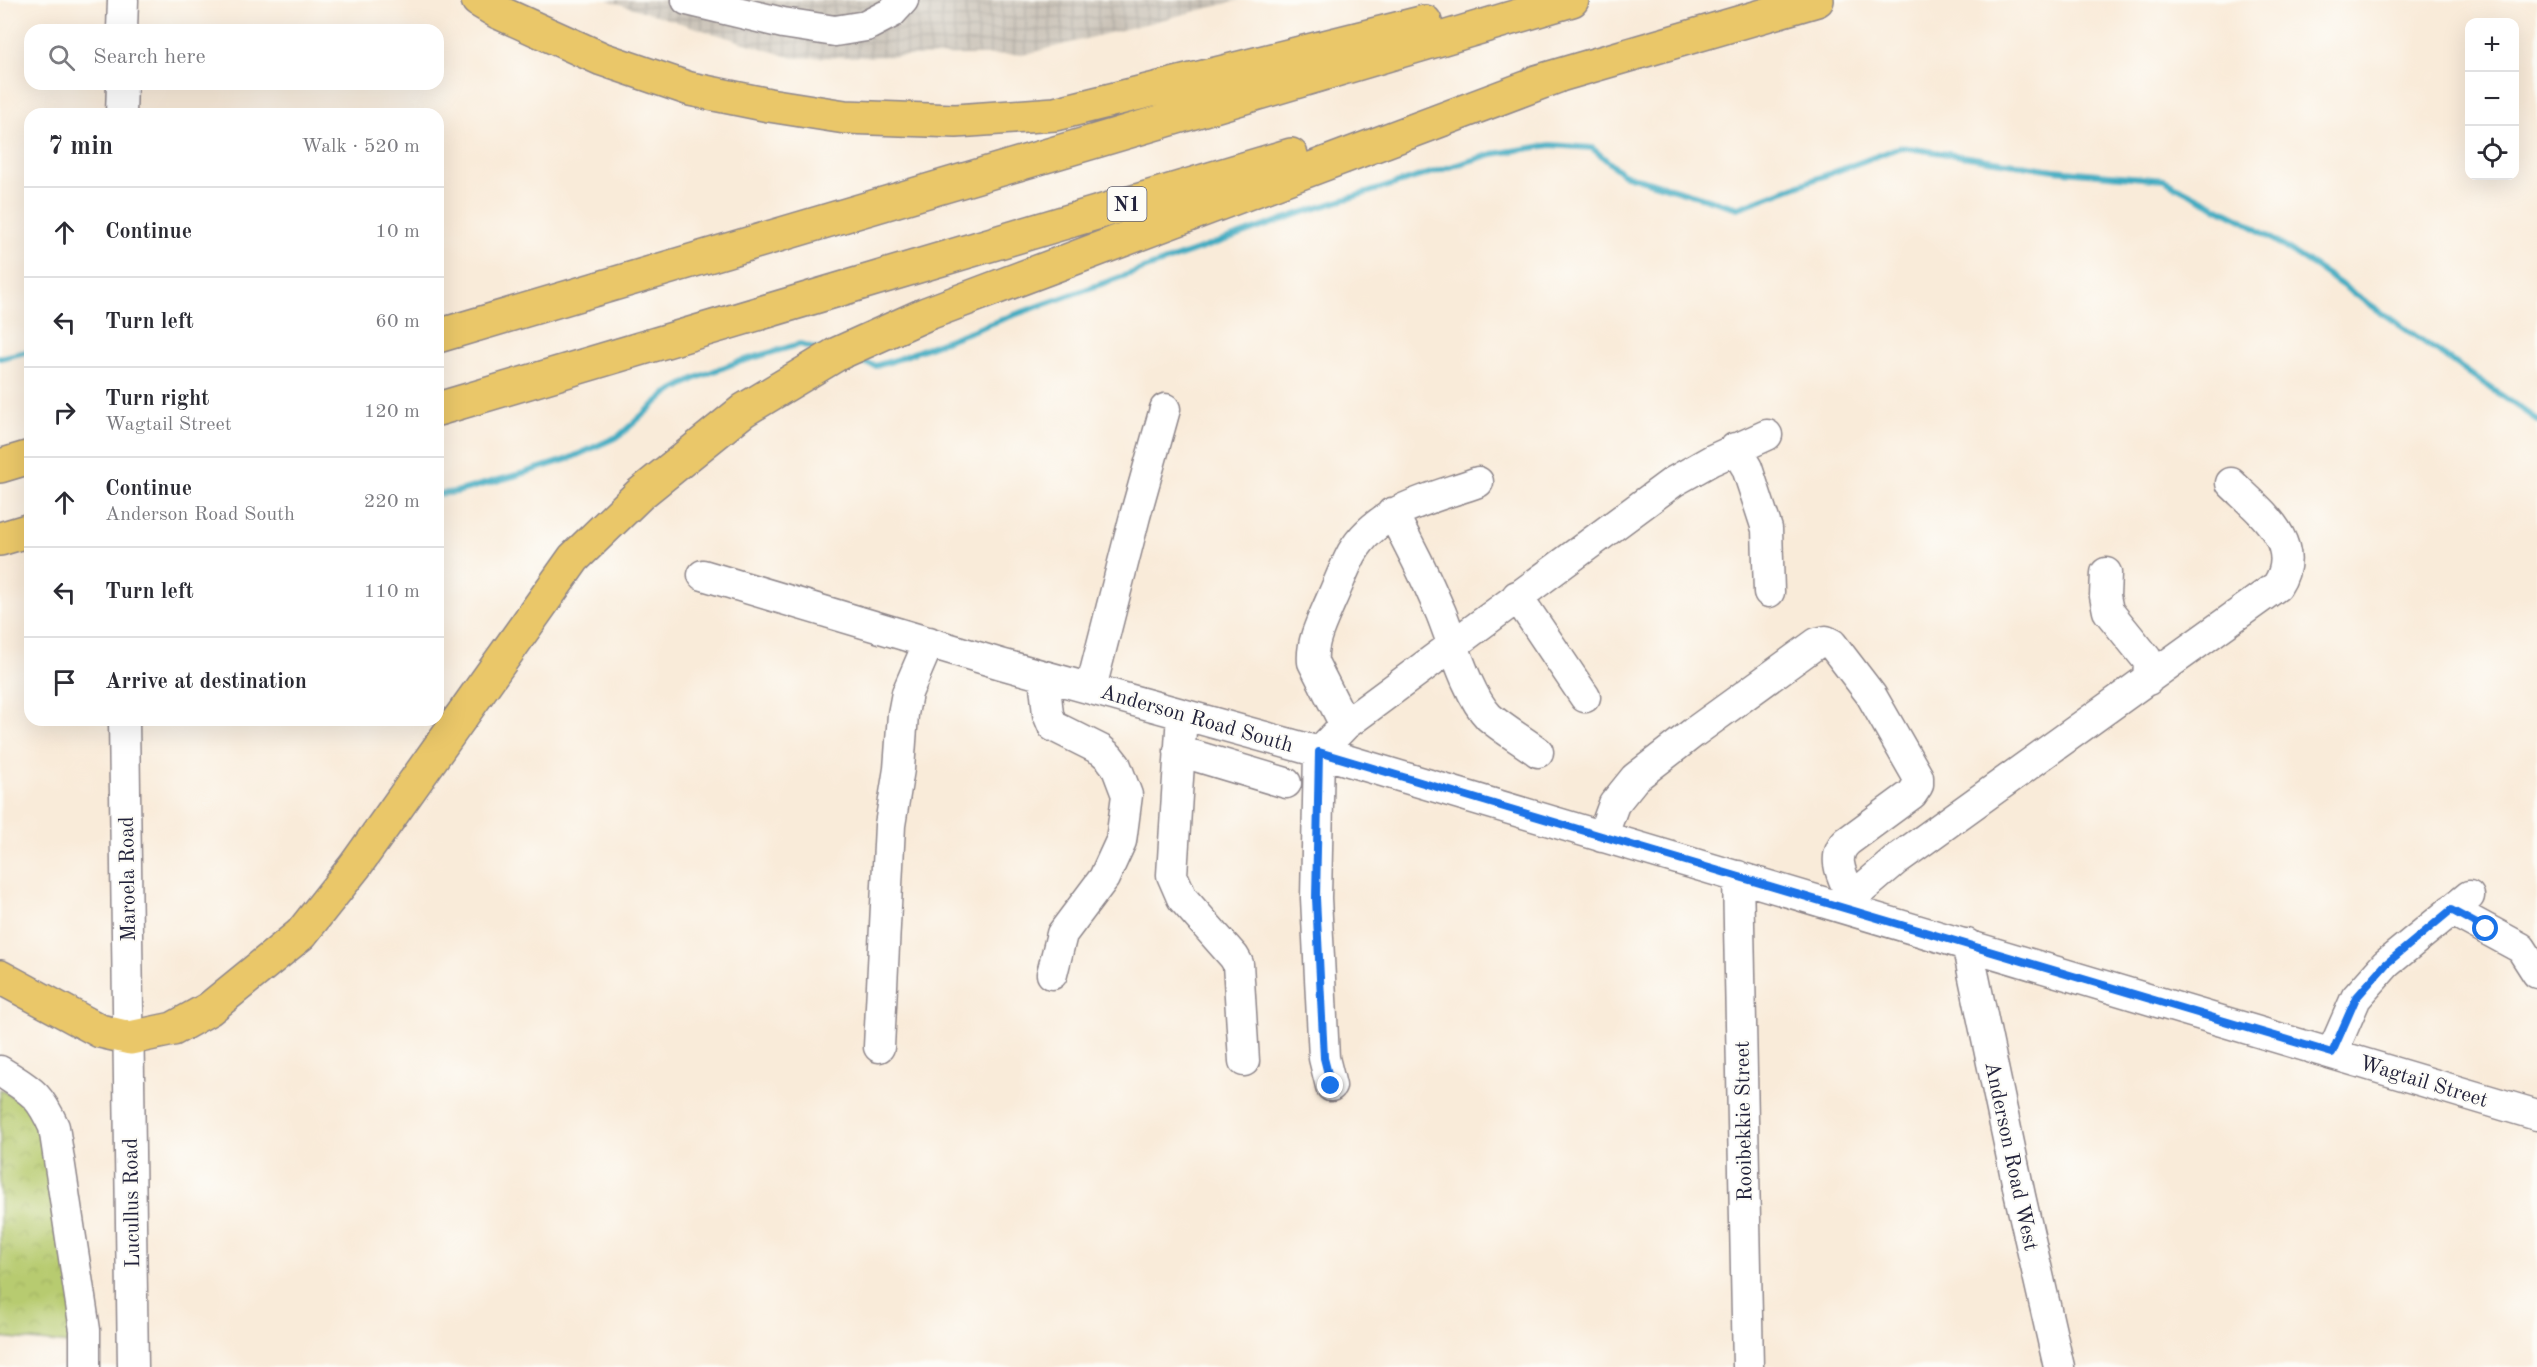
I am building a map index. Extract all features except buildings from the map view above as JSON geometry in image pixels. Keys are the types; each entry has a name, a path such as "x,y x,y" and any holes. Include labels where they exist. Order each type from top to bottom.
{"highway":[{"path":"478,0 498,12 602,59 690,89 845,117 956,121 1055,114 1516,0"},
{"path":"444,334 1572,0"},
{"name":"N1","path":"444,407 1816,0"},
{"path":"0,978 100,1031 130,1038 173,1029 209,1009 301,934 355,866 574,558 640,494 744,410 837,354 926,314 1558,76"},
{"path":"0,466 24,459"},
{"path":"0,539 24,532"}],"street":[{"path":"122,24 123,0"},
{"path":"687,0 783,23 835,31 866,26 891,13 903,0"},
{"path":"121,108 122,90"},
{"path":"1091,688 1135,516 1166,409"},
{"path":"1331,1086 1324,1058 1316,898 1319,752 1345,725 1673,482 1735,448 1767,435"},
{"path":"1735,448 1747,468 1767,529 1769,592"},
{"path":"1345,725 1313,662 1314,648 1323,620 1353,552 1367,534 1392,513 1478,482"},
{"path":"1602,837 1614,804 1635,778 1702,726 1817,643 1826,641 1832,644 1871,695 1915,768 1918,777 1918,785 1912,794 1840,848 1840,870 1847,903 1896,860 2277,586 2282,578 2286,551 2284,541 2276,528 2231,483"},
{"path":"1392,513 1418,562 1442,615 1451,645 1479,703 1490,717 1538,752"},
{"path":"2106,573 2105,596 2108,611 2149,663 2148,680"},
{"name":"Anderson Road South","path":"703,575 1044,676 1319,752 1738,876 1847,903 1967,944"},
{"path":"1517,596 1585,697"},
{"path":"879,1047 890,825 899,770 904,701 929,642"},
{"path":"1044,676 1049,720 1053,726 1101,750 1109,757 1116,766 1127,795 1121,841 1104,878 1062,934 1052,974"},
{"path":"1182,714 1172,875 1182,898 1238,964 1244,1061"},
{"name":"Maroela Road","path":"124,726 130,1038"},
{"path":"1179,752 1286,783"},
{"name":"Rooibekkie Street","path":"1738,876 1748,1367"},
{"path":"2332,1053 2356,998 2386,964 2460,903 2521,948 2537,973"},
{"name":"Wagtail Street","path":"1967,944 2537,1115"},
{"name":"Anderson Road West","path":"1967,944 2059,1367"},
{"name":"Lucullus Road","path":"130,1038 133,1367"},
{"path":"0,1071 33,1092 44,1104 54,1127 86,1330 85,1367"}],"shaded area":[{"path":"607,0 1240,0 1026,54 793,58"}],"green space":[{"path":"0,1089 43,1115 81,1341 69,1344 0,1337"}],"waterway":[{"path":"856,360 875,366 892,361 1011,316 1304,212 1492,154 1551,145 1592,148 1623,174 1738,208 1901,147 2054,170 2164,180 2244,221 2323,272 2537,420"},
{"path":"444,493 456,492 568,459 619,436 666,394 696,378 735,363 800,344 817,349"},
{"path":"0,358 24,352"}],"route":[{"path":"1331,1086 1324,1058 1316,898 1319,752 2332,1053 2356,998 2386,964 2451,910 2486,929"}]}
